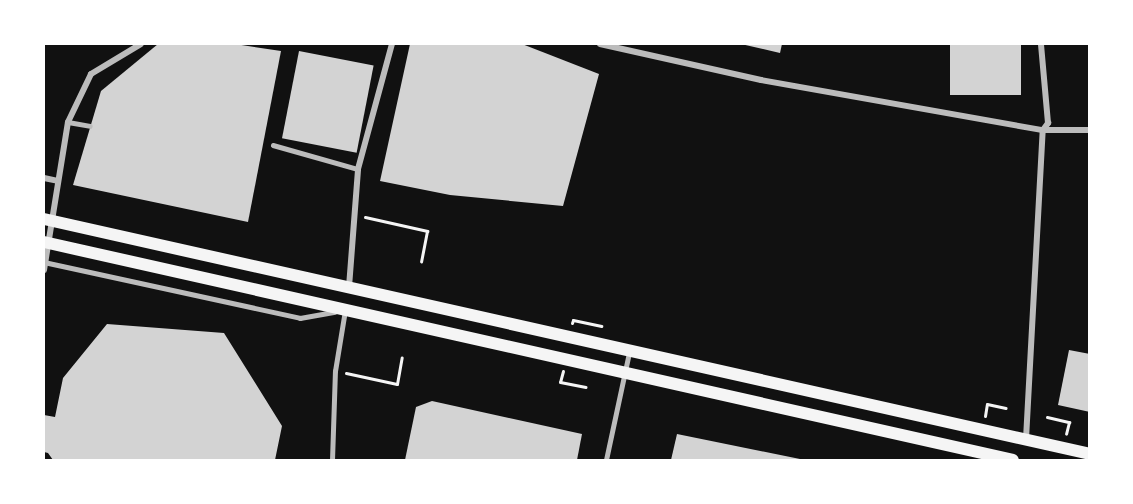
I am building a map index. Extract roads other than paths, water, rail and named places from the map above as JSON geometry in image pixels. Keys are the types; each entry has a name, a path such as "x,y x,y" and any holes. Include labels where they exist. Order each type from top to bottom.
{"main road":[{"path":"44,219 983,428 1089,454"},
{"path":"50,243 1013,460"},
{"path":"345,310 349,288"}],"street":[{"path":"44,270 68,122 91,74 141,44"},
{"path":"349,288 358,169 392,44"},
{"path":"600,44 761,80 1043,130 1089,130"},
{"path":"1026,439 1043,130 1048,123 1041,44"},
{"path":"44,178 58,181"},
{"path":"332,460 335,371 345,310"}],"lane":[{"path":"68,122 90,126"},
{"path":"273,145 358,169"},
{"path":"44,262 300,318 345,310"},
{"path":"606,460 630,350"}]}
